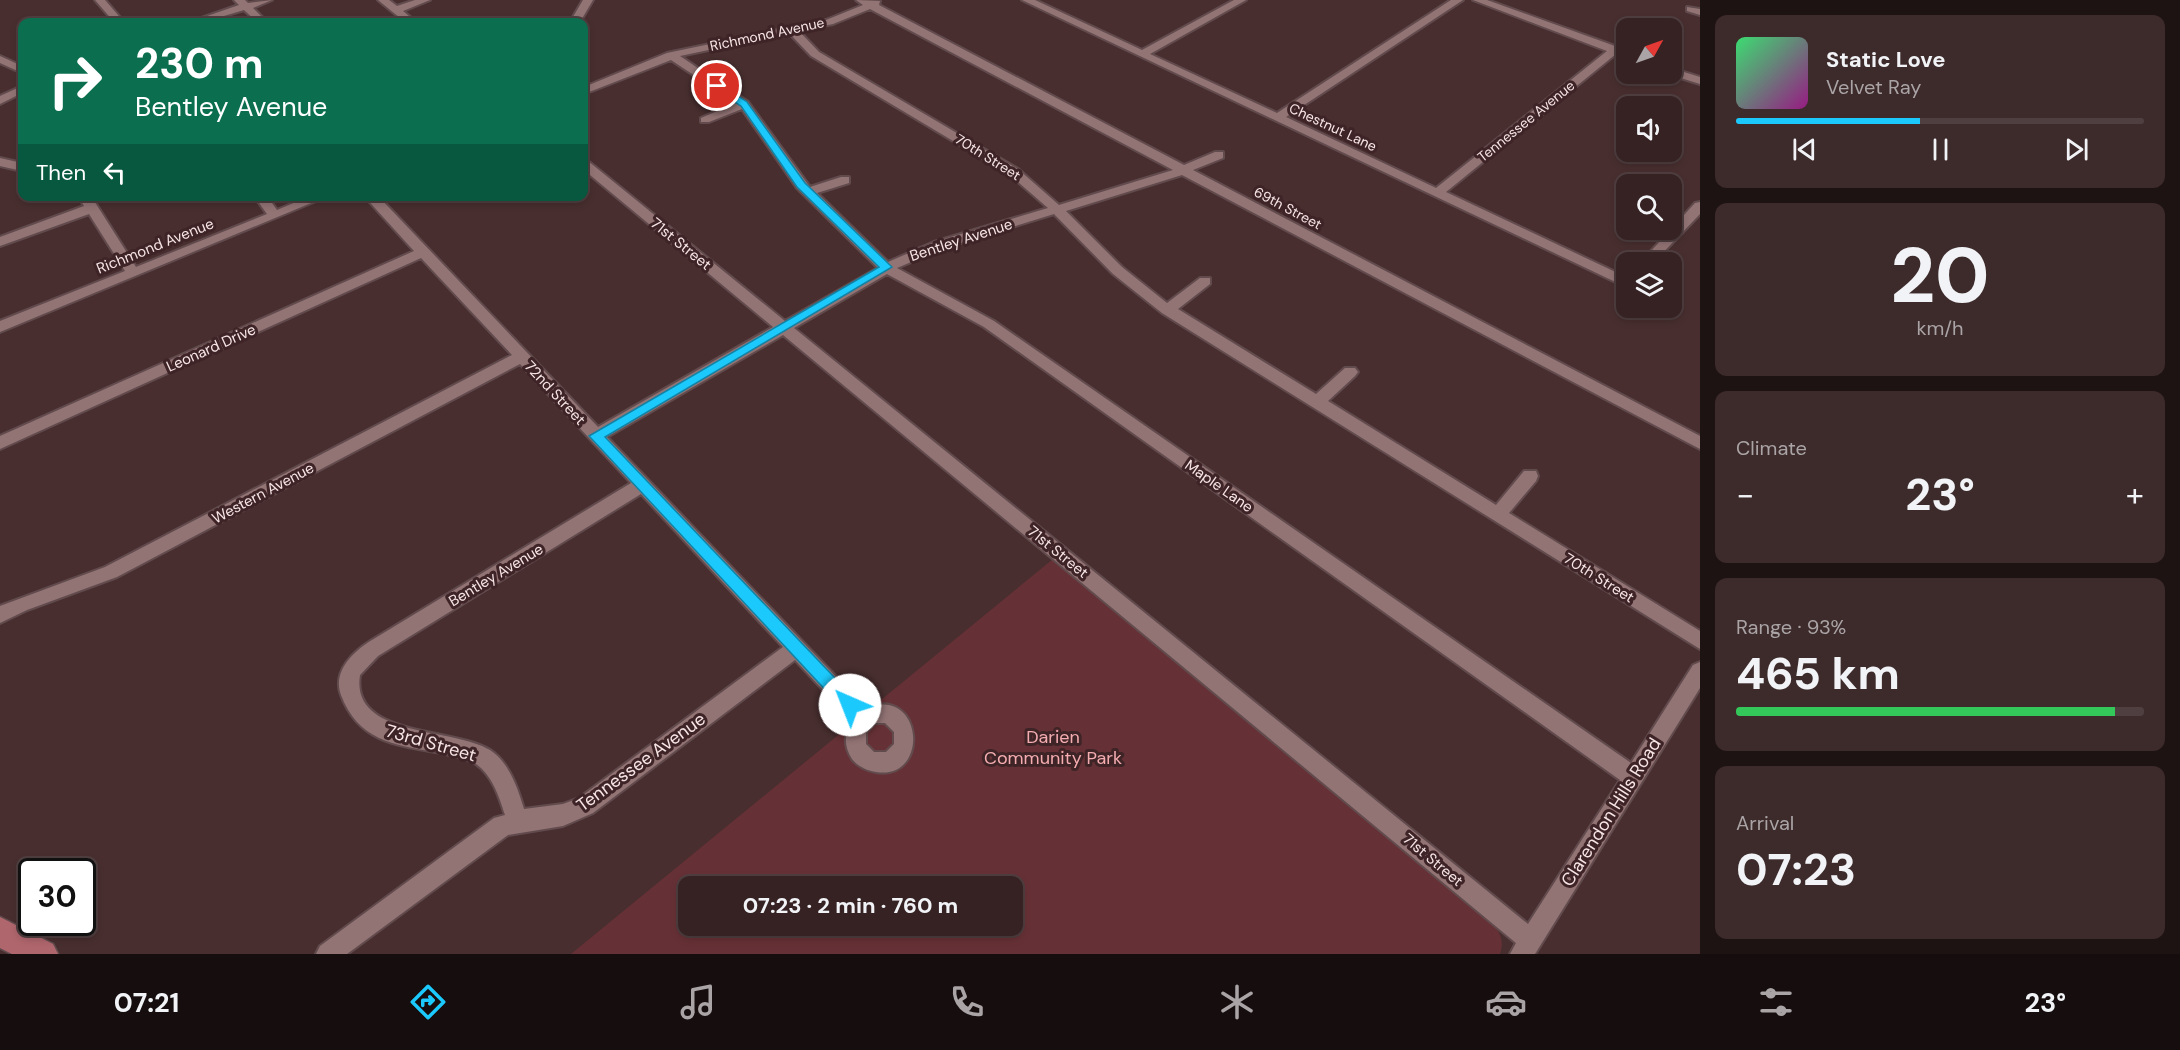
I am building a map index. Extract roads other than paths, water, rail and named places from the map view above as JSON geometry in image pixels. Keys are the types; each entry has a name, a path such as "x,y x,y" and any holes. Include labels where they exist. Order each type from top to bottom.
{"main road":[{"path":"0,932 43,954"}],"street":[{"path":"100,0 116,18"},
{"path":"205,18 242,3 267,0"},
{"path":"383,0 406,18"},
{"path":"395,10 425,0"},
{"path":"577,18 588,0"},
{"name":"Chestnut Lane","path":"1027,0 1616,277"},
{"path":"1142,54 1241,0"},
{"path":"1277,118 1458,0"},
{"path":"1478,0 1496,3 1616,50"},
{"name":"Richmond Avenue","path":"588,89 671,55 829,22 872,2"},
{"name":"69th Street","path":"872,2 1700,443"},
{"path":"242,3 258,18"},
{"name":"70th Street","path":"790,29 815,54 1014,172 1057,209 1130,284 1167,310 1700,641"},
{"name":"Maple Lane","path":"671,55 744,104 808,192 886,267 989,324 1633,777"},
{"name":"Tennessee Avenue","path":"1437,193 1616,55"},
{"path":"0,59 18,68"},
{"path":"1682,75 1700,81"},
{"path":"0,101 18,91"},
{"path":"705,120 744,104"},
{"name":"Bentley Avenue","path":"596,436 886,267 939,245 1184,170 1219,155"},
{"path":"0,162 18,167"},
{"name":"71st Street","path":"588,167 783,327 1526,947"},
{"path":"808,192 845,180"},
{"path":"264,201 275,215"},
{"name":"Richmond Avenue","path":"0,327 310,201"},
{"name":"72nd Street","path":"375,201 864,719"},
{"path":"0,242 88,202 133,273"},
{"path":"1656,252 1700,206"},
{"name":"Leonard Drive","path":"0,443 423,252"},
{"path":"1167,310 1205,281"},
{"name":"Western Avenue","path":"0,615 21,604 111,572 521,357"},
{"path":"1316,403 1350,372"},
{"path":"1498,514 1530,476"},
{"name":"Bentley Avenue","path":"353,667 366,654 386,641 642,485"},
{"name":"Tennessee Avenue","path":"328,954 502,826 517,821 563,816 586,806 796,648"},
{"name":"73rd Street","path":"353,667 348,681 351,695 372,723 393,734 459,748 483,757 502,782 517,821"},
{"name":"Clarendon Hills Road","path":"1526,947 1700,671"}],"park label":[{"name":"Darien Community Park","path":"1053,747"}]}
